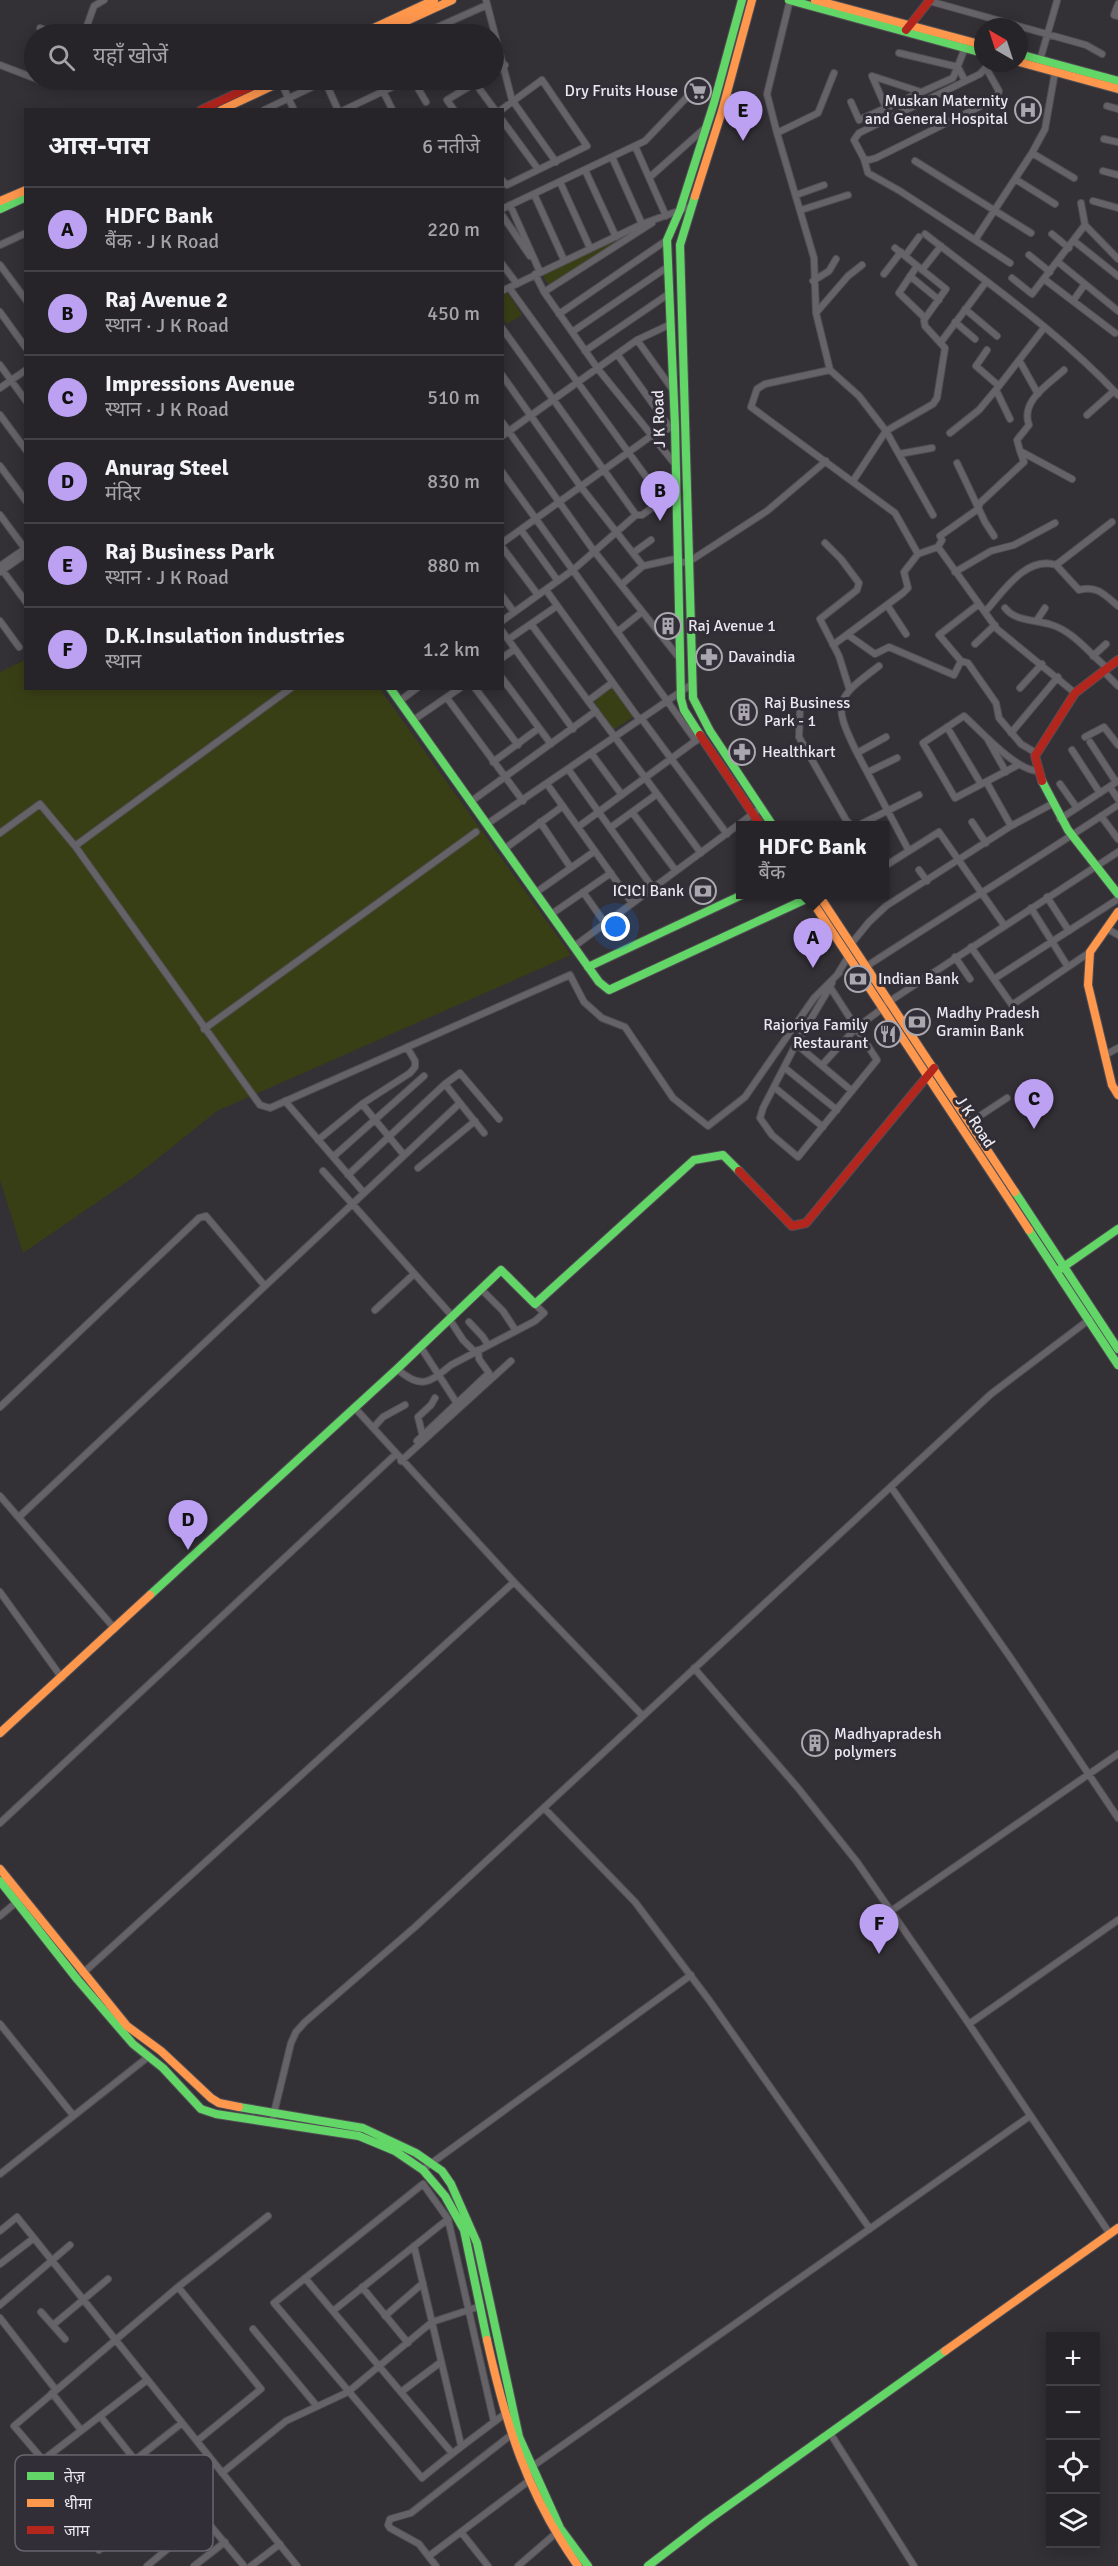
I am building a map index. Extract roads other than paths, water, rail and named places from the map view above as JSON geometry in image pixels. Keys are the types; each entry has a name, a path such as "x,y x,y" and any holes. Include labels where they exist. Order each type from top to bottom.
{"street":[{"path":"88,24 94,6 104,0"},
{"path":"382,24 434,0"},
{"path":"407,24 452,0"},
{"name":"J K Road","path":"742,0 680,210 667,240 673,390 690,561 694,703 757,811 760,821"},
{"name":"J K Road","path":"752,0 722,111 680,245 675,464 683,706 698,739 757,811 768,821"},
{"path":"933,515 886,431 859,396 830,370 816,313 813,281 814,258 767,94 789,0 974,43"},
{"path":"815,0 974,50"},
{"path":"1040,60 1056,0"},
{"path":"908,28 929,1 1086,45 1102,54"},
{"path":"450,24 486,3 492,24"},
{"path":"1118,4 1114,15 1118,16"},
{"path":"851,102 860,120 952,78 965,48"},
{"path":"899,53 958,67"},
{"path":"1028,57 1118,81"},
{"path":"504,62 512,100 556,162"},
{"path":"0,65 24,74"},
{"path":"1028,65 1118,89"},
{"path":"958,67 965,81"},
{"path":"979,72 859,133 854,140 868,173 1010,263"},
{"path":"864,159 876,158 997,98 999,91 991,72"},
{"path":"975,240 1032,153 1045,129 1050,112 1054,72"},
{"path":"777,134 818,113 834,73"},
{"path":"886,108 872,76 921,92"},
{"path":"503,108 542,80 587,146 507,185 504,182"},
{"path":"205,108 244,90"},
{"path":"225,108 262,90"},
{"path":"285,90 293,108"},
{"path":"268,108 305,90"},
{"path":"330,90 337,108"},
{"path":"348,108 387,90"},
{"path":"419,90 426,102"},
{"path":"453,108 447,100 463,90"},
{"path":"483,90 494,108"},
{"path":"383,92 391,108"},
{"path":"504,208 645,141 689,95"},
{"path":"1107,106 1118,109"},
{"path":"504,123 538,169"},
{"path":"650,177 705,128"},
{"path":"1104,139 1118,142"},
{"path":"635,146 666,216"},
{"path":"1032,153 1074,178"},
{"path":"612,157 642,224"},
{"path":"915,161 1031,233"},
{"path":"585,170 616,237"},
{"path":"1103,171 1118,175"},
{"path":"1015,179 1055,204"},
{"path":"560,182 590,248"},
{"path":"688,183 698,185"},
{"path":"796,195 824,185"},
{"path":"0,201 24,190"},
{"path":"534,194 564,260"},
{"path":"801,210 848,195"},
{"path":"0,209 24,198"},
{"path":"1094,201 1118,207"},
{"path":"1081,203 1084,225 1118,259"},
{"path":"510,205 538,273 543,292 598,369 675,464"},
{"path":"543,292 657,220 692,206"},
{"path":"504,217 538,273"},
{"path":"657,220 642,224 564,260 506,290 579,382 627,453 663,500"},
{"path":"1012,278 1032,294 1069,248 1084,225"},
{"path":"0,245 24,234"},
{"path":"926,234 1044,328 1101,376 1116,393 1087,415"},
{"path":"1052,234 1069,248"},
{"path":"884,274 900,252 919,237"},
{"path":"559,314 667,240"},
{"path":"1074,241 1118,276"},
{"path":"925,318 899,293 910,276 941,246"},
{"path":"853,481 886,431 935,402 945,351 941,342 925,326 925,318 946,290 900,252"},
{"path":"1029,255 1050,272"},
{"path":"813,281 829,271 836,259"},
{"path":"1058,262 1118,311"},
{"path":"0,265 24,297"},
{"path":"816,313 848,276 862,265"},
{"path":"573,332 669,266"},
{"path":"504,267 517,284"},
{"path":"910,276 939,300"},
{"path":"1044,279 1115,333"},
{"path":"941,342 986,282"},
{"path":"1073,301 1086,284"},
{"path":"585,351 670,293"},
{"path":"965,309 997,336"},
{"path":"0,312 24,345"},
{"path":"956,322 975,339"},
{"path":"504,435 637,340 671,324"},
{"path":"950,433 979,410 1044,328"},
{"path":"504,331 636,515"},
{"path":"637,340 673,390"},
{"path":"987,350 976,366 997,388 1010,419"},
{"path":"504,543 651,436 676,430 617,354"},
{"path":"1019,360 1038,394"},
{"path":"0,365 24,397"},
{"path":"830,370 765,384 757,389 751,401 751,407 896,513 918,554"},
{"path":"833,645 908,588 904,572 918,554 938,547 942,540 940,536 978,509 980,502 1024,462 1017,441 1029,425 1028,407 1038,394 1064,370"},
{"path":"0,388 24,371"},
{"path":"504,378 581,487 643,566"},
{"path":"0,415 24,447"},
{"path":"504,425 594,551 682,662"},
{"path":"899,454 932,448"},
{"path":"1020,451 1072,479"},
{"path":"621,585 643,566 679,560 690,561 767,512 826,461"},
{"path":"957,463 978,509 994,536"},
{"path":"0,466 24,498"},
{"path":"504,475 666,700 698,739 578,827"},
{"path":"504,620 573,570 636,515 642,515 676,490"},
{"path":"0,515 24,549"},
{"path":"1056,565 1112,522"},
{"path":"955,572 991,551 1014,546 1055,523"},
{"path":"521,530 558,581"},
{"path":"633,553 651,540"},
{"path":"825,543 841,559 859,583 857,590 820,619 841,660 844,679 849,688"},
{"path":"938,547 995,626 1075,693"},
{"path":"504,548 538,595"},
{"path":"24,551 1,569 24,599"},
{"path":"985,612 1012,580 1038,563 1056,565 1079,590 1088,587 1097,588 1118,606"},
{"path":"546,590 612,682 727,834"},
{"path":"504,599 514,612"},
{"path":"979,604 939,635 961,661 968,663 996,703 999,718 1011,734 1021,744 1036,753"},
{"path":"887,605 906,634"},
{"path":"508,639 557,606"},
{"path":"1005,608 1016,618 1037,620 1065,630 1094,656 1118,686"},
{"path":"1037,620 1045,608"},
{"path":"617,632 642,612"},
{"path":"0,621 19,646"},
{"path":"531,624 701,853"},
{"path":"975,644 995,626"},
{"path":"504,634 573,729"},
{"path":"848,635 875,654 889,647 954,675 961,661"},
{"path":"1094,656 1106,644"},
{"path":"504,657 515,649"},
{"path":"1118,660 1075,693 1036,753 1038,771 1050,805 1072,837 1118,894"},
{"path":"1020,688 1042,664"},
{"path":"879,666 849,688 843,700 842,721 909,851"},
{"path":"1011,734 1058,677"},
{"path":"504,681 551,744"},
{"path":"588,701 612,682"},
{"path":"488,824 692,684"},
{"path":"75,846 288,690"},
{"path":"393,690 589,966 609,990 804,899"},
{"path":"394,690 488,824 507,847 589,966"},
{"path":"402,700 414,690"},
{"path":"415,719 457,690"},
{"path":"477,690 518,745"},
{"path":"447,698 523,801"},
{"path":"683,706 694,703"},
{"path":"800,710 799,737 848,821"},
{"path":"473,800 596,711"},
{"path":"1018,765 955,798 923,743 964,716 1018,765 1030,771 1038,771"},
{"path":"947,727 1011,826"},
{"path":"1060,819 1117,781 1088,740 1104,727 1118,745"},
{"path":"493,762 540,728"},
{"path":"984,733 1006,772"},
{"path":"857,753 886,737"},
{"path":"1072,750 1100,793"},
{"path":"591,753 622,795"},
{"path":"868,772 897,758"},
{"path":"568,769 653,888"},
{"path":"547,784 632,903"},
{"path":"1060,784 1077,808"},
{"path":"867,966 981,892 1072,837 1118,805 1110,787"},
{"path":"610,828 657,794"},
{"path":"864,821 919,795"},
{"path":"0,833 40,804 75,846 260,1105 270,1108 570,975 584,1002 602,1018 625,1027 673,1098 708,1126 744,1097 807,1007 839,973"},
{"path":"851,944 886,906 1011,826 1050,805"},
{"path":"507,847 563,806"},
{"path":"744,821 757,811"},
{"path":"632,812 676,871"},
{"path":"1101,816 1118,839"},
{"path":"540,822 571,868"},
{"path":"972,822 986,843"},
{"path":"576,945 736,827"},
{"path":"204,1029 476,832"},
{"path":"889,864 939,832 1004,925"},
{"path":"538,891 595,851"},
{"path":"822,1065 855,1028 884,1005 1118,852"},
{"path":"919,870 927,881"},
{"path":"553,913 611,873"},
{"path":"583,892 605,923"},
{"path":"1047,897 1069,931"},
{"path":"589,966 736,898"},
{"name":"J K Road","path":"815,899 849,957 934,1068 1060,1269"},
{"name":"J K Road","path":"816,899 867,966 884,1005 926,1075 1092,1317 1118,1365"},
{"path":"994,979 1118,899"},
{"path":"1031,908 1068,967"},
{"path":"971,947 1012,1005 1090,952 1118,912"},
{"path":"1106,928 1118,935"},
{"path":"1090,952 1088,985 1112,1085 1118,1095"},
{"path":"830,987 877,1060 804,1152 798,1156 772,1135 760,1118 796,1044 830,987 849,957"},
{"path":"955,957 970,979"},
{"path":"796,1044 852,1091"},
{"path":"318,1140 362,1104 402,1080 415,1067 415,1061 407,1047"},
{"path":"1105,1054 1118,1048"},
{"path":"785,1068 837,1110"},
{"path":"535,1304 694,1160 723,1155 792,1226 806,1223 934,1068"},
{"path":"348,1175 445,1084 460,1073 499,1119"},
{"path":"333,1157 424,1076"},
{"path":"445,1084 484,1133"},
{"path":"774,1087 823,1127"},
{"path":"969,1122 1007,1098"},
{"path":"285,1101 364,1193"},
{"path":"20,1517 460,1103"},
{"path":"362,1104 404,1155"},
{"path":"418,1168 475,1121"},
{"path":"323,1171 452,1318 463,1340 476,1351 489,1373 458,1405"},
{"path":"0,1407 206,1215 266,1286"},
{"path":"1060,1269 1118,1229"},
{"path":"0,1733 115,1629 420,1346 452,1318 501,1270 544,1313 535,1321 420,1383 412,1381 397,1368"},
{"path":"375,1310 414,1274"},
{"path":"481,1289 503,1311 516,1331"},
{"path":"273,2116 291,2043 296,2032 415,1927 991,1394 1092,1317"},
{"name":"J K Road","path":"1092,1317 1118,1349"},
{"path":"469,1322 488,1345"},
{"path":"420,1346 458,1405"},
{"path":"401,1461 458,1405 511,1361"},
{"path":"421,1439 418,1417 435,1398"},
{"path":"373,1428 384,1417 405,1405"},
{"path":"354,1407 395,1455 643,1716"},
{"path":"0,1822 395,1455"},
{"path":"891,1487 1010,1657 1118,1818"},
{"path":"0,1496 115,1629"},
{"path":"80,1976 514,1582"},
{"path":"0,1592 62,1677"},
{"path":"648,2566 1114,2231 1030,2116 850,1852 694,1668"},
{"path":"891,1911 1118,1754"},
{"path":"544,1808 635,1902 691,1975 870,2229"},
{"path":"0,1869 133,2044 163,2068 201,2109 216,2114 273,2116 363,2128 382,2135 442,2171 451,2184 477,2243 516,2428 560,2528 588,2566"},
{"path":"0,1881 20,1898"},
{"path":"0,1916 20,1898"},
{"path":"969,2024 1118,1920"},
{"path":"422,2170 691,1975"},
{"path":"80,1976 136,2035 164,2054 206,2096 219,2103 358,2136 378,2143 412,2161 438,2185 464,2230 511,2435 555,2534 578,2566"},
{"path":"0,2024 73,2115"},
{"path":"0,2175 148,2057"},
{"path":"533,2466 1030,2116"},
{"path":"494,2422 448,2219 423,2184 274,2303 422,2478 461,2445 494,2422 506,2413"},
{"path":"39,2455 14,2426 178,2288 268,2216"},
{"path":"0,2231 17,2217 208,2455"},
{"path":"333,2311 448,2219"},
{"path":"0,2264 34,2238"},
{"path":"0,2305 70,2245"},
{"path":"414,2246 461,2445"},
{"path":"305,2278 452,2453"},
{"path":"53,2325 108,2279"},
{"path":"385,2316 423,2283"},
{"path":"363,2287 408,2343"},
{"path":"178,2288 261,2389 197,2441"},
{"path":"222,2473 286,2421 348,2392 432,2322 481,2306"},
{"path":"42,2312 65,2339"},
{"path":"0,2318 81,2430"},
{"path":"253,2329 316,2405"},
{"path":"401,2392 441,2362"},
{"path":"49,2455 147,2379"},
{"path":"100,2416 131,2455"},
{"path":"141,2455 182,2423"},
{"path":"830,2433 914,2566"},
{"path":"436,2566 419,2544 390,2528 390,2519 411,2513 511,2435"},
{"path":"213,2461 297,2566"},
{"path":"429,2556 530,2480"},
{"path":"213,2528 244,2566"},
{"path":"461,2532 488,2566"},
{"path":"518,2566 526,2564 555,2534"},
{"path":"213,2551 225,2542"},
{"path":"251,2566 280,2544"},
{"path":"147,2566 165,2551"},
{"path":"194,2566 213,2551"},
{"path":"202,2559 208,2566"}],"place":[{"name":"Dry Fruits House","path":"698,91"},
{"name":"Muskan Maternity and General Hospital","path":"1028,110"},
{"name":"Raj Business Park","path":"743,141"},
{"name":"Raj Avenue 2","path":"660,521"},
{"name":"Raj Avenue 1","path":"668,626"},
{"name":"Davaindia","path":"709,657"},
{"name":"Raj Business Park - 1","path":"744,712"},
{"name":"Healthkart","path":"742,752"},
{"name":"ICICI Bank","path":"703,891"},
{"name":"HDFC Bank","path":"813,968"},
{"name":"Indian Bank","path":"858,979"},
{"name":"Madhy Pradesh Gramin Bank","path":"917,1022"},
{"name":"Rajoriya Family Restaurant","path":"888,1034"},
{"name":"Impressions Avenue","path":"1034,1129"},
{"name":"Anurag Steel","path":"188,1550"},
{"name":"Madhyapradesh polymers","path":"815,1743"},
{"name":"D.K.Insulation industries","path":"879,1954"}]}
